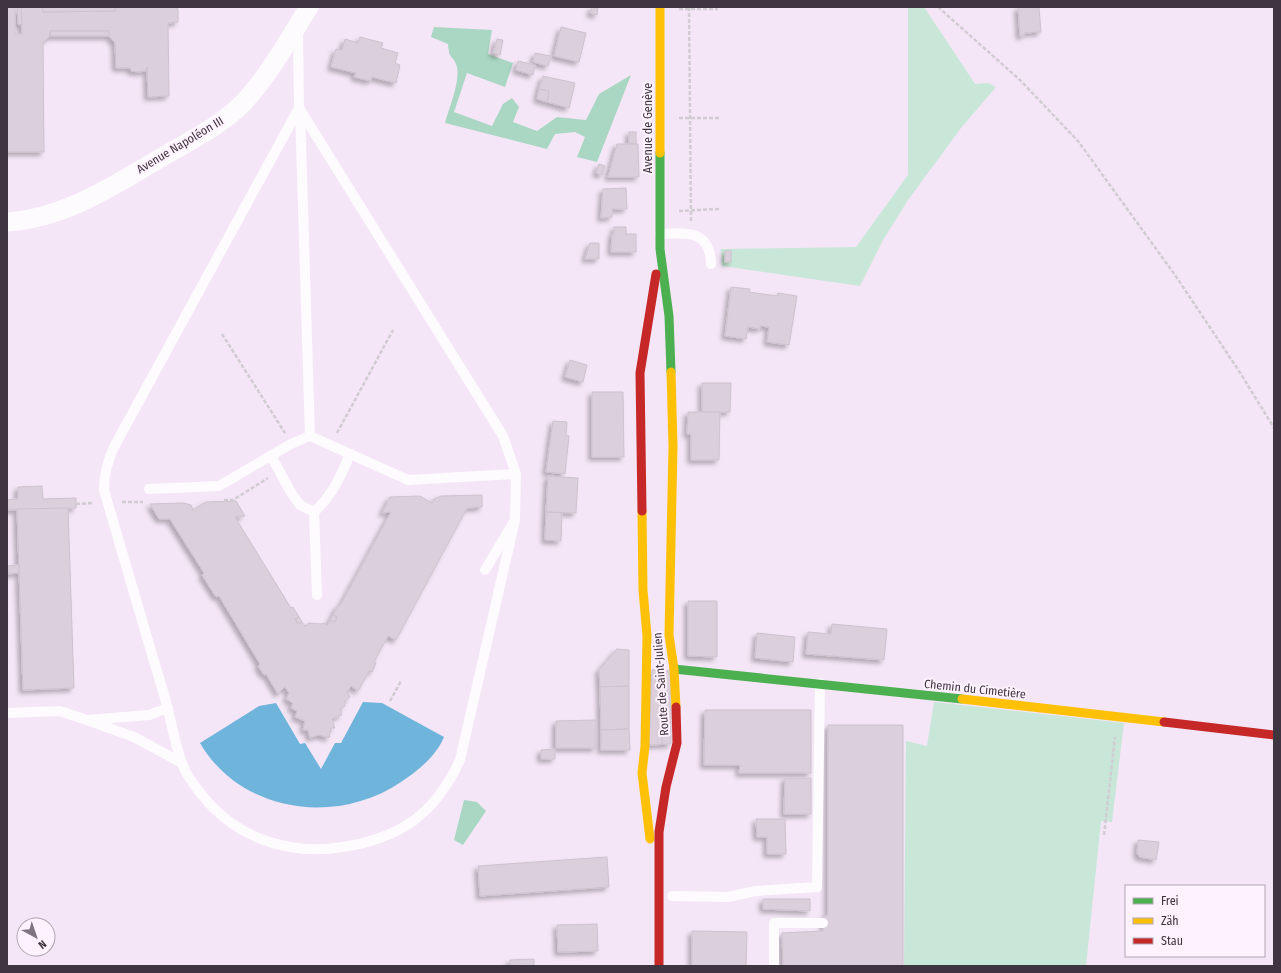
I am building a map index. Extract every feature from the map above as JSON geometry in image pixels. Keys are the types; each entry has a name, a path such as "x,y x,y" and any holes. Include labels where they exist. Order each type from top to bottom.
{"main road":[{"name":"Avenue de Genève","path":"660,8 660,249 658,340 673,447"},
{"name":"Avenue de Genève","path":"640,449 640,373 669,316 660,249"},
{"name":"Route de Saint-Julien","path":"652,966 650,826 642,773 658,635 671,551 668,482 673,447"},
{"name":"Route de Saint-Julien","path":"640,449 644,481 643,590 658,635 674,669 677,744 666,787 659,832 659,966"},
{"name":"Chemin du Cimetière","path":"674,669 820,683 1274,735"}],"street":[{"name":"Avenue Napoléon III","path":"7,222 41,217 92,198 216,125 242,104 262,80 309,7"}],"lane":[{"path":"298,24 310,436"},
{"path":"300,108 503,436 516,474 515,520 460,760 443,790 415,820 395,833 383,838 347,847 307,850 275,845 242,831 221,815 193,784 182,763 168,708 104,490 107,463 114,447 300,108"},
{"path":"660,234 689,233 696,235 706,244 709,250 711,264"},
{"path":"149,489 220,486 291,444 310,436 331,444 408,480 516,474"},
{"path":"314,512 322,505 340,479 350,454"},
{"path":"271,456 292,494 300,505 314,512"},
{"path":"314,512 317,595"},
{"path":"485,570 515,520"},
{"path":"672,896 728,897 755,891 817,887 820,683"},
{"path":"87,720 149,715 168,708"},
{"path":"7,713 60,711 134,737 182,763"},
{"path":"774,966 774,923 823,923"}],"path":[{"path":"938,7 1020,80 1078,141 1175,275 1239,371 1274,428"},
{"path":"660,8 718,9"},
{"path":"689,8 691,211 689,233"},
{"path":"660,117 718,118"},
{"path":"660,211 719,209"},
{"path":"331,444 393,330"},
{"path":"222,334 291,444"},
{"path":"390,701 401,681"},
{"path":"1104,835 1118,717"}],"green space":[{"path":"908,7 924,7 975,84 988,83 996,87 961,128 908,200 883,240 860,286 722,266 721,249 856,247 908,175"},
{"path":"434,27 492,30 488,54 513,63 505,87 467,73 454,112 492,126 503,104 512,98 519,107 513,122 537,131 557,117 586,120 599,94 631,75 597,162 577,157 585,137 575,132 555,134 547,149 445,123 456,85 457,70 455,61 450,55 448,44 431,37"},
{"path":"934,702 1124,723 1112,822 1101,821 1086,966 904,966 906,741 927,746"},
{"path":"464,800 477,802 486,811 463,845 454,840"}],"water":[{"path":"363,702 382,703 444,737 441,744 431,757 407,778 375,796 348,804 320,807 292,805 264,798 240,785 218,767 200,743 259,706 276,703 300,744 305,743 321,769 335,743 341,743"}],"building":[{"path":"7,7 15,7 15,34 22,34 21,7 42,7 43,12 115,11 115,7 175,7 178,9 178,22 168,23 169,96 148,97 147,67 146,71 138,72 131,71 130,68 116,68 115,43 109,36 109,31 50,31 50,36 43,43 44,152 7,152"},
{"path":"17,7 21,7 22,25 18,24"},
{"path":"42,7 115,7 115,11 43,12"},
{"path":"592,7 598,8 597,15 590,13"},
{"path":"1018,7 1039,7 1041,32 1024,33 1024,36 1020,36"},
{"path":"561,27 586,33 579,62 554,56"},
{"path":"50,31 109,31 109,36 50,36"},
{"path":"360,37 383,43 381,48 398,53 395,63 400,65 396,83 372,77 371,81 354,77 356,73 331,67 336,49 342,50 345,39 358,43"},
{"path":"497,39 503,40 500,55 493,53"},
{"path":"535,53 551,56 548,66 533,62"},
{"path":"518,61 535,65 533,75 516,70"},
{"path":"543,76 575,83 569,108 547,102 549,91 539,89"},
{"path":"539,89 549,91 547,102 537,99"},
{"path":"629,132 636,132 636,144 629,144"},
{"path":"617,144 638,144 639,177 608,177"},
{"path":"599,164 605,166 602,175 596,173"},
{"path":"626,188 627,209 612,209 612,217 601,218 603,189"},
{"path":"614,227 626,227 626,234 636,234 636,252 611,252"},
{"path":"590,243 599,243 599,259 585,259"},
{"path":"725,251 731,251 731,262 725,262"},
{"path":"731,287 750,289 749,292 777,296 778,293 797,296 789,345 767,342 769,327 760,326 760,329 748,327 746,339 725,336"},
{"path":"570,360 587,365 583,382 565,377"},
{"path":"702,383 731,383 730,412 702,412"},
{"path":"592,392 623,392 624,457 592,457"},
{"path":"688,412 720,412 719,460 691,460 691,434 687,434"},
{"path":"553,421 567,422 566,435 569,436 565,474 546,472"},
{"path":"548,476 578,478 576,513 546,512"},
{"path":"42,486 43,499 76,498 76,508 7,510 7,500 18,499 18,487"},
{"path":"482,495 482,507 468,508 466,510 396,640 388,636 374,662 376,663 372,672 369,671 358,691 351,686 347,692 350,697 344,702 345,706 340,709 342,715 332,719 335,728 331,728 329,738 319,735 310,738 308,730 303,730 305,721 295,717 297,711 291,708 293,703 286,699 289,693 285,687 278,694 266,674 264,675 258,666 260,664 219,596 216,597 202,575 204,573 170,519 159,519 150,504 184,503 191,505 193,510 206,502 236,501 245,516 235,517 291,608 293,607 299,617 295,619 298,624 302,622 305,626 309,623 323,623 328,625 330,620 335,622 337,617 333,615 338,605 340,606 391,512 382,513 390,497 420,496 432,503 434,499 441,496"},
{"path":"68,508 74,688 23,690 17,509"},
{"path":"546,512 562,513 561,541 545,540"},
{"path":"19,565 19,573 7,574 7,566"},
{"path":"688,601 717,601 717,657 688,656"},
{"path":"333,615 337,617 335,622 330,620"},
{"path":"299,617 302,622 298,624 295,619"},
{"path":"832,624 887,629 884,660 806,654 808,632 831,634"},
{"path":"757,633 795,637 793,662 755,658"},
{"path":"617,649 629,650 629,686 600,687 599,670"},
{"path":"652,670 671,671 671,744 649,745"},
{"path":"652,670 664,671 662,744 649,745"},
{"path":"629,686 629,729 601,730 600,687"},
{"path":"705,710 811,710 811,773 739,773 740,765 704,765"},
{"path":"596,720 596,748 556,748 556,721"},
{"path":"828,725 903,725 903,966 783,966 782,933 823,931 824,916 828,915"},
{"path":"629,729 630,750 601,750 601,730"},
{"path":"555,749 555,759 541,759 541,750"},
{"path":"785,778 811,778 811,814 784,814"},
{"path":"756,819 785,819 786,854 767,854 767,837 757,837"},
{"path":"1138,840 1159,842 1156,860 1139,857 1137,854"},
{"path":"607,857 609,887 480,896 478,866"},
{"path":"763,899 810,899 810,911 763,909"},
{"path":"597,924 598,951 558,952 557,925"},
{"path":"692,931 747,932 746,966 692,966"},
{"path":"534,959 534,966 510,966 510,960"}],"traffic: fast":[{"path":"660,153 660,249 669,316 671,372"},
{"path":"674,669 962,699"}],"traffic: slow":[{"path":"660,7 660,153"},
{"path":"671,372 673,447 669,635 674,669 676,707"},
{"path":"642,511 643,590 647,636 645,746 642,773 650,839"},
{"path":"962,699 1164,722"}],"traffic: jam":[{"path":"642,511 640,373 656,274"},
{"path":"659,966 659,832 666,787 677,743 676,707"},
{"path":"1164,722 1274,735"}]}
